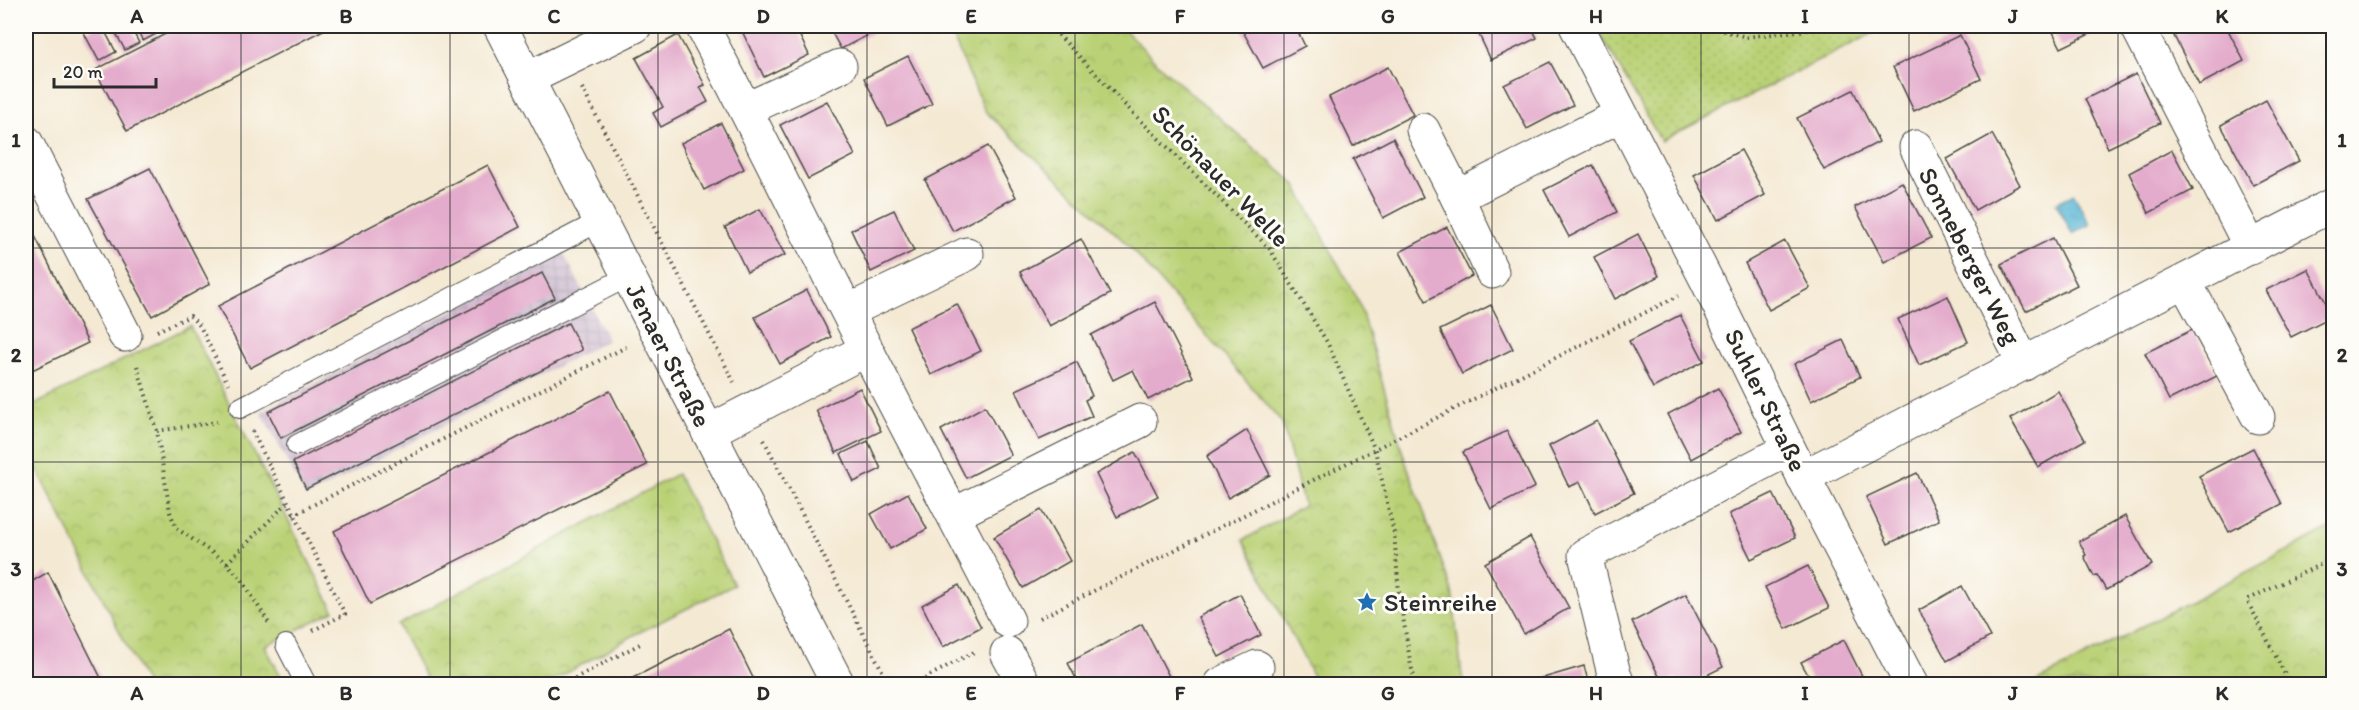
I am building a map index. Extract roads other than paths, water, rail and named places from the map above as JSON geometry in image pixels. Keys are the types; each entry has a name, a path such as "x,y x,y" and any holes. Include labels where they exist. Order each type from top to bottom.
{"street":[{"name":"Jenaer Straße","path":"500,26 838,684"},
{"path":"527,79 635,26"},
{"path":"702,26 747,109 866,350 955,514 1021,621"},
{"name":"Suhler Straße","path":"1576,26 1707,281 1796,463 1911,684"},
{"path":"2137,26 2251,248"},
{"path":"747,109 840,66"},
{"path":"1457,197 1621,115"},
{"path":"1423,130 1492,272"},
{"path":"26,142 127,340"},
{"name":"Sonneberger Weg","path":"1916,147 2024,364"},
{"name":"Sonneberger Weg","path":"1618,684 1585,555 2024,364 2334,204"},
{"path":"848,311 967,254"},
{"path":"2185,282 2258,417"},
{"path":"708,432 866,350"},
{"path":"955,514 1140,421"},
{"path":"994,651 1024,684"},
{"path":"1221,684 1257,667"}],"lane":[{"path":"242,412 600,221"},
{"path":"297,446 629,276"},
{"path":"286,645 306,684"}],"water":[{"path":"2074,194 2090,225 2072,234 2056,203"}],"place":[{"name":"Steinreihe","path":"1367,602"}]}
